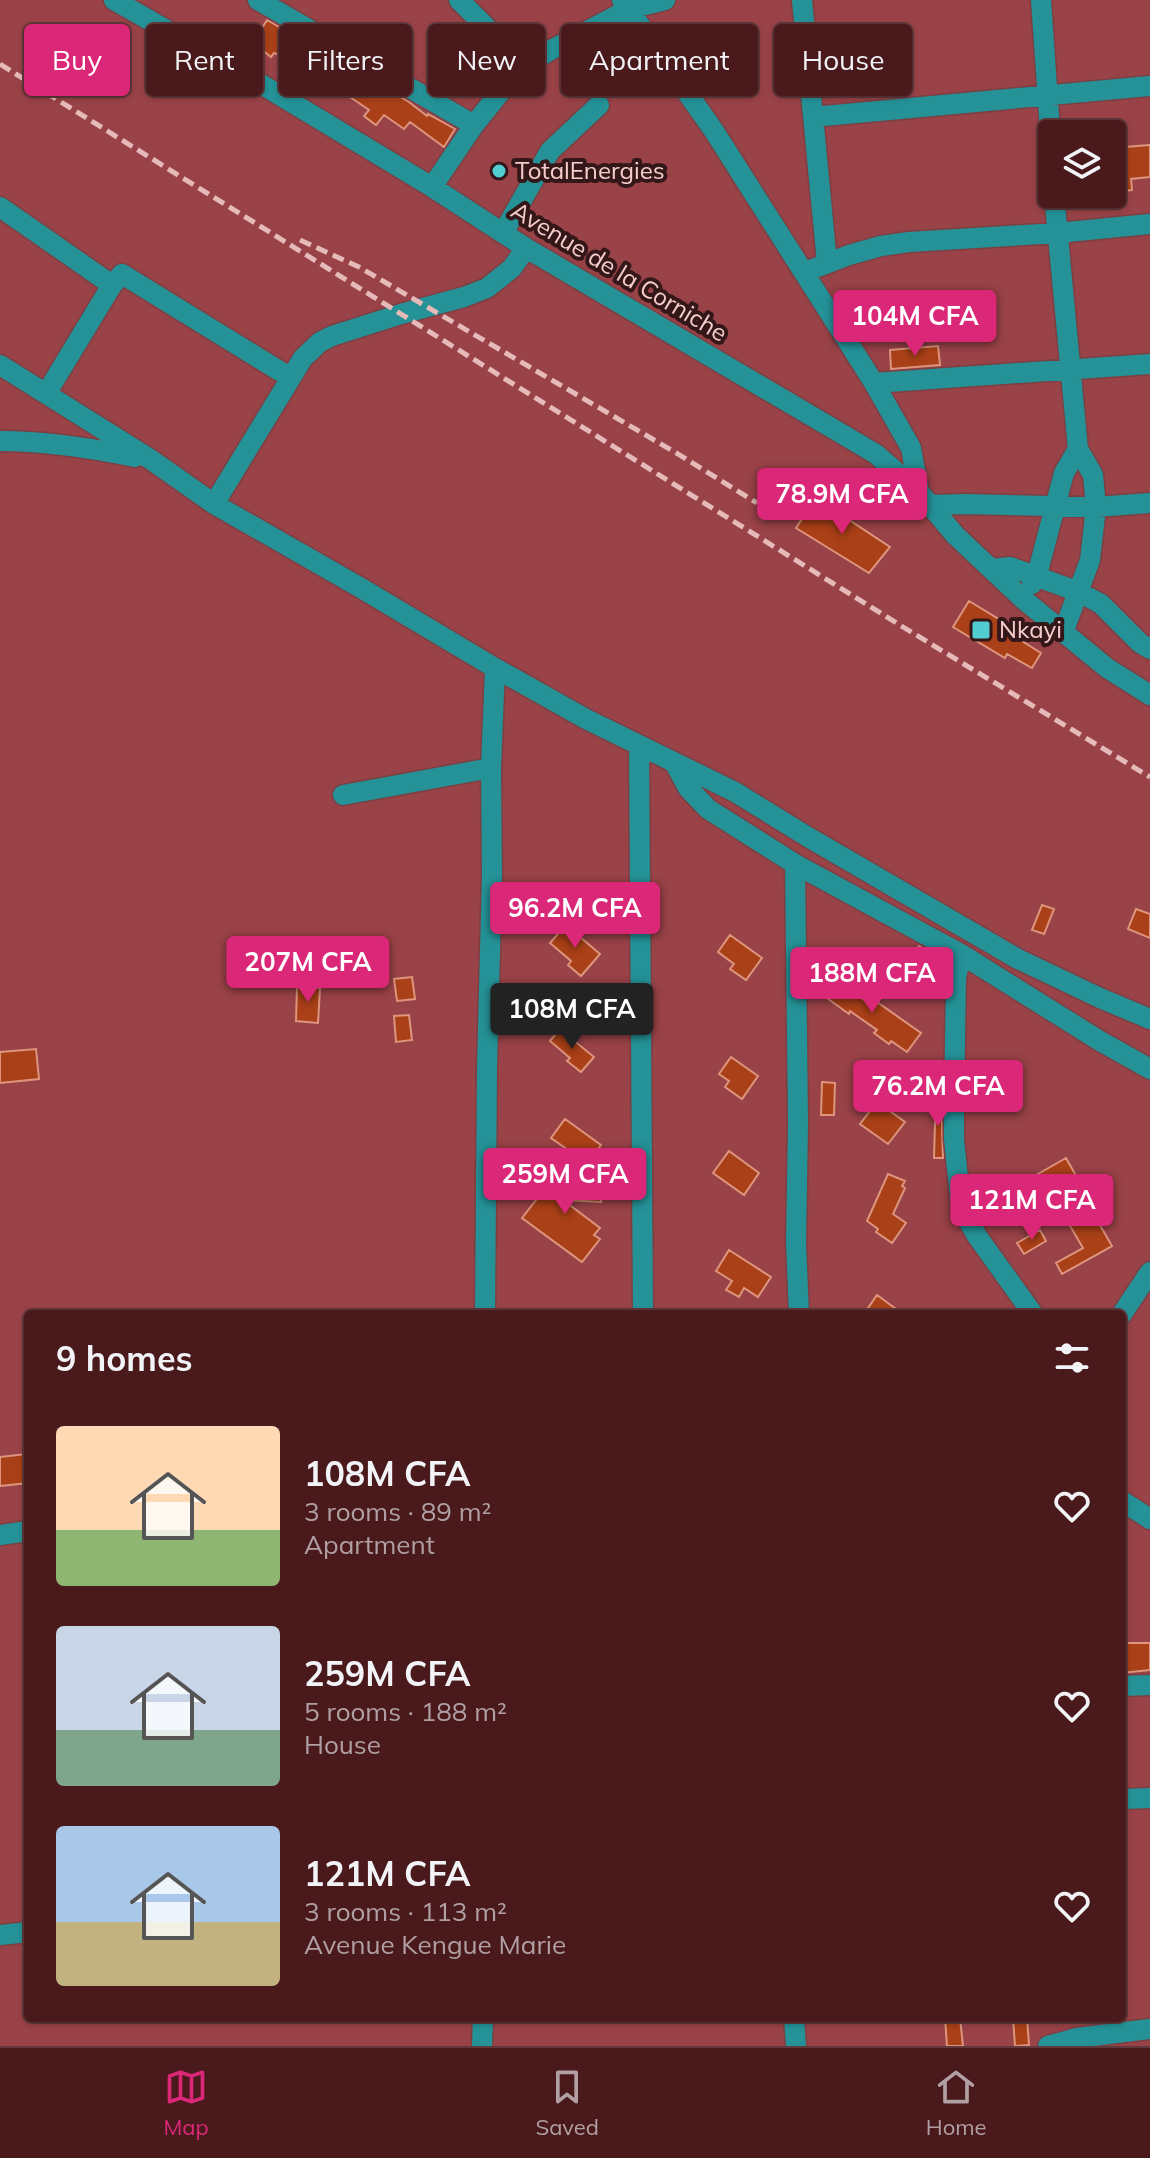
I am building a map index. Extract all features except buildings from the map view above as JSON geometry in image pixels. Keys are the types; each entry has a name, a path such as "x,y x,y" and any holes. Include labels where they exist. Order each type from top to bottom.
{"street":[{"name":"Avenue de la Corniche","path":"114,0 256,81 432,187 526,248 876,454 1023,599 1107,668 1150,695"},
{"path":"258,0 474,125"},
{"path":"459,0 483,24"},
{"path":"432,187 474,125 518,70 626,5 665,0"},
{"path":"802,0 827,263"},
{"path":"1041,0 1050,120"},
{"path":"626,5 714,131 874,383 911,448 924,499 966,504 1096,507 1150,503"},
{"path":"813,117 1150,86"},
{"path":"503,233 550,151 599,105"},
{"path":"0,207 112,285"},
{"path":"1055,208 1078,449 1093,475 1096,507 1090,560 1063,633"},
{"path":"805,272 881,246 909,242 1150,224"},
{"path":"214,504 303,358 320,342 487,288 512,268 526,248"},
{"path":"46,394 112,285 124,273 291,378"},
{"path":"874,383 1150,364"},
{"path":"0,365 150,459 214,504 495,668 586,719 735,792 1018,959 1150,1019"},
{"path":"0,441 100,450 150,459"},
{"path":"1023,599 1037,575 1064,473 1078,449"},
{"path":"991,569 1010,567 1079,592 1101,604 1150,649"},
{"path":"485,1310 491,768 495,668"},
{"path":"639,745 643,1310"},
{"path":"674,762 688,788 708,809 795,864 961,954 1150,1069"},
{"path":"343,795 491,768"},
{"path":"795,864 799,1310"},
{"path":"961,954 956,992 954,1116 961,1208 977,1236 1030,1310"},
{"path":"1125,1310 1150,1272"},
{"path":"1126,1504 1150,1519"},
{"path":"0,1535 24,1532"},
{"path":"1126,1686 1150,1685"},
{"path":"1126,1799 1150,1798"},
{"path":"0,1935 24,1932"},
{"path":"482,2046 483,2022"},
{"path":"794,2022 796,2046"},
{"path":"1075,2042 1090,2022"},
{"path":"1048,2046 1150,2029"}],"shaded area":[{"path":"0,0 1150,0 1150,2046 0,2046"}],"railway":[{"path":"0,64 903,627 1150,777"},
{"path":"300,240 359,267 757,503"}],"place":[{"name":"TotalEnergies","path":"499,171"},
{"name":"Nkayi","path":"981,630"}]}
